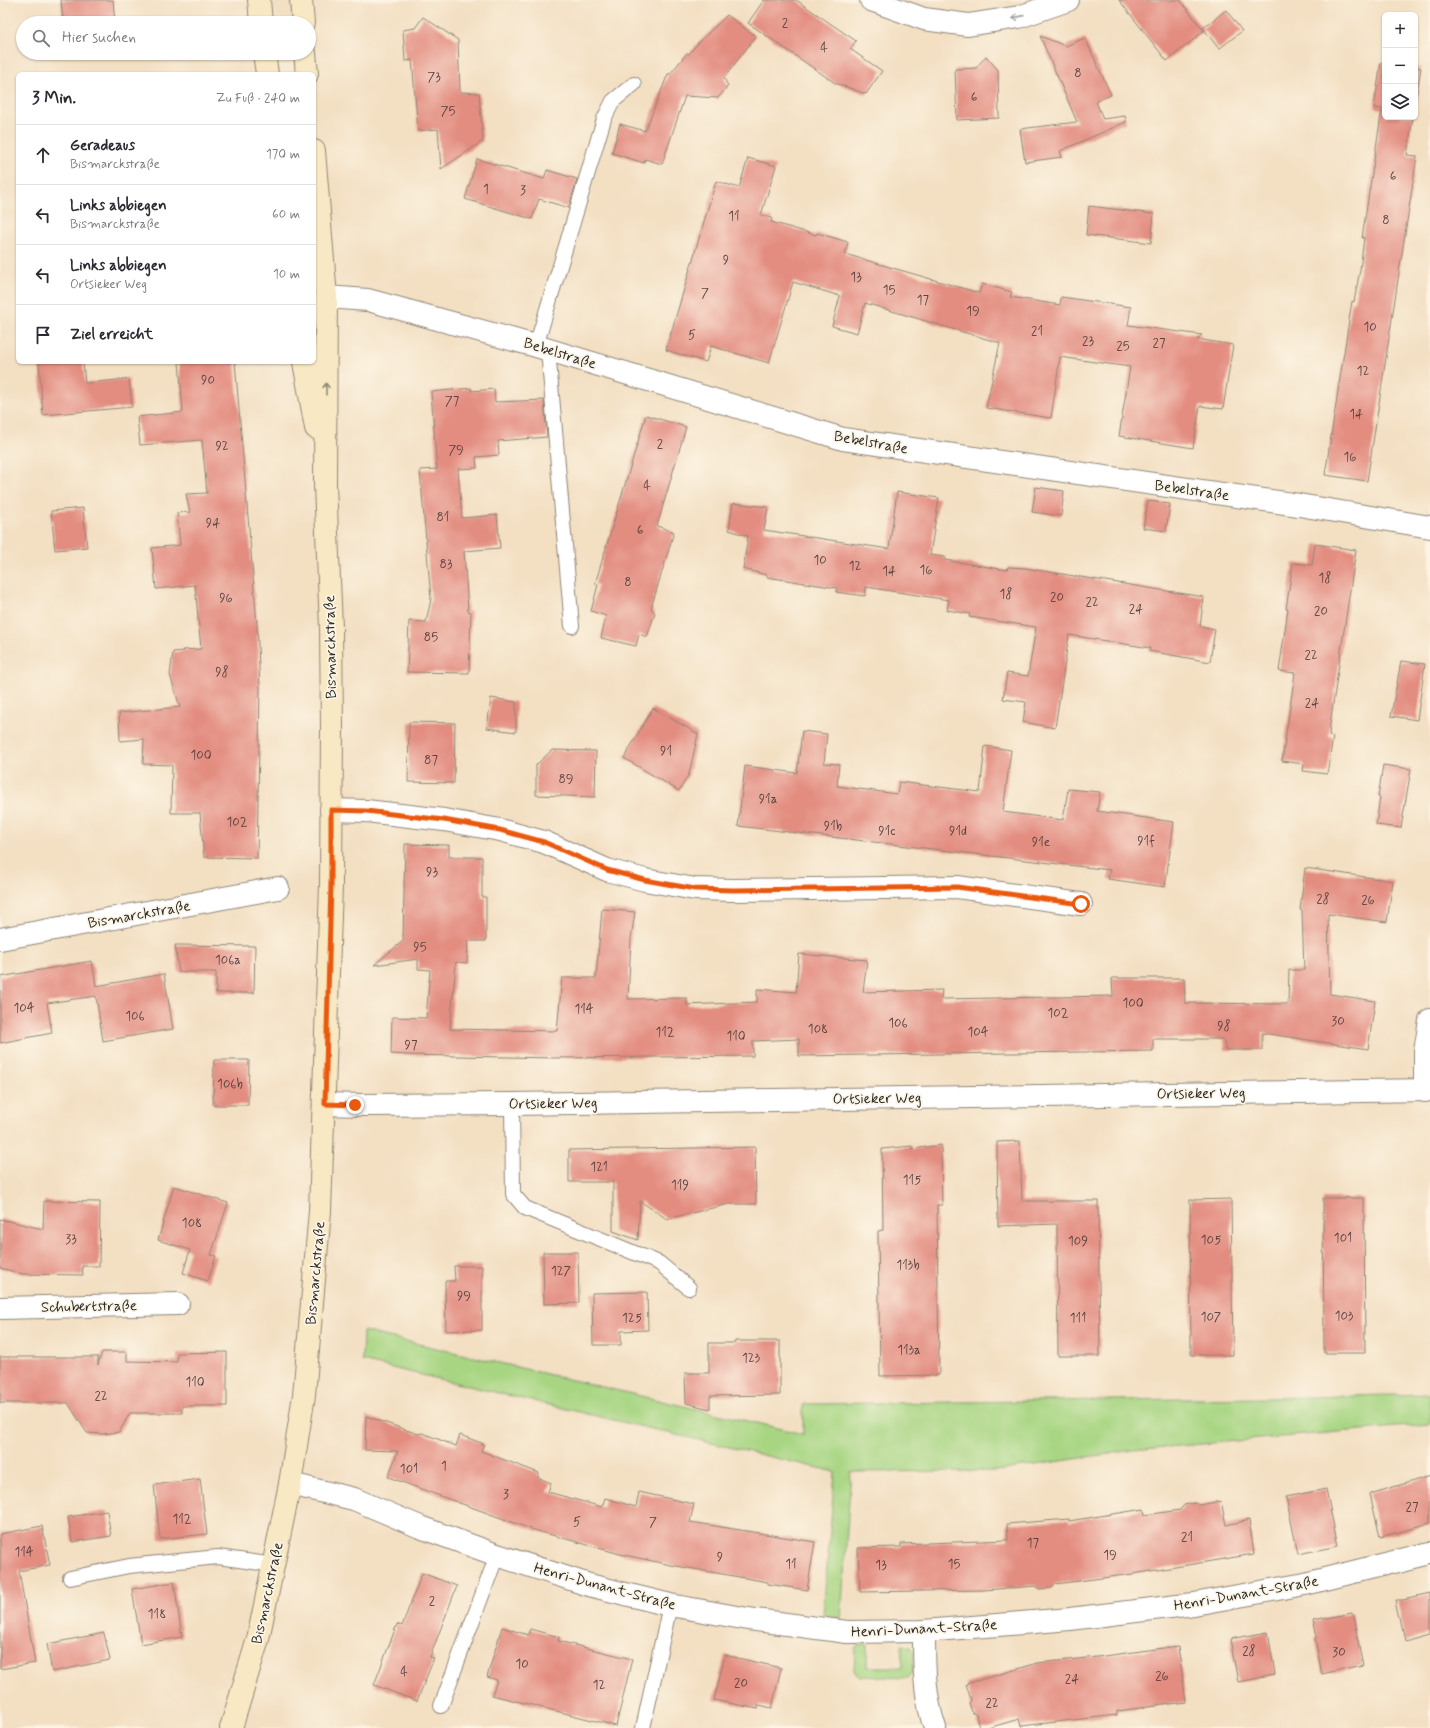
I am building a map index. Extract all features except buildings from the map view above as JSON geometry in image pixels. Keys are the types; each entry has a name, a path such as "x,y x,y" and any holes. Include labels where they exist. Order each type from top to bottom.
{"main road":[{"path":"259,0 260,16"},
{"path":"301,0 302,16"},
{"path":"265,60 267,72"},
{"path":"306,60 307,72"},
{"name":"Bismarckstraße","path":"231,1728 258,1639 290,1484 304,1395 320,1211 325,1104 331,885 331,628 325,484 326,297 316,175"},
{"name":"Bismarckstraße","path":"304,364 325,484"}],"street":[{"path":"871,0 924,19 968,24 1019,17 1068,0"},
{"name":"Bebelstraße","path":"326,297 368,300 542,348 843,439 1291,504 1430,527"},
{"path":"331,810 366,811 444,820 500,830 544,842 607,870 645,880 695,889 734,890 957,887 1081,904"},
{"name":"Bismarckstraße","path":"0,939 278,888"},
{"path":"1427,1090 1425,1052 1430,1020"},
{"name":"Ortsieker Weg","path":"325,1104 512,1104 1427,1090"},
{"name":"Schubertstraße","path":"0,1308 178,1304"},
{"name":"Henri-Dunant-Straße","path":"290,1484 354,1499 420,1527 497,1555 589,1585 670,1605 748,1619 847,1632 924,1631 1070,1619 1194,1604 1305,1584 1430,1553"},
{"path":"924,1631 924,1682 929,1709 935,1728"}],"lane":[{"path":"572,626 542,348 604,119 613,101 634,84"},
{"path":"512,1104 513,1194 525,1208 659,1263 689,1288"},
{"path":"441,1706 497,1555"},
{"path":"70,1578 129,1566 218,1557 274,1565"},
{"path":"643,1728 670,1605"}],"green space":[{"path":"363,1331 803,1434 803,1404 1267,1398 1430,1394 1430,1424 1133,1450 996,1471 851,1472 841,1619 823,1615 835,1472 362,1361"},
{"path":"859,1644 867,1644 867,1667 902,1667 902,1645 910,1647 914,1653 913,1673 908,1678 860,1676 854,1671 855,1648"}],"route":[{"path":"355,1105 325,1104 331,885 331,810 366,811 444,820 500,830 544,842 607,870 645,880 695,889 734,890 957,887 1081,904"}]}
